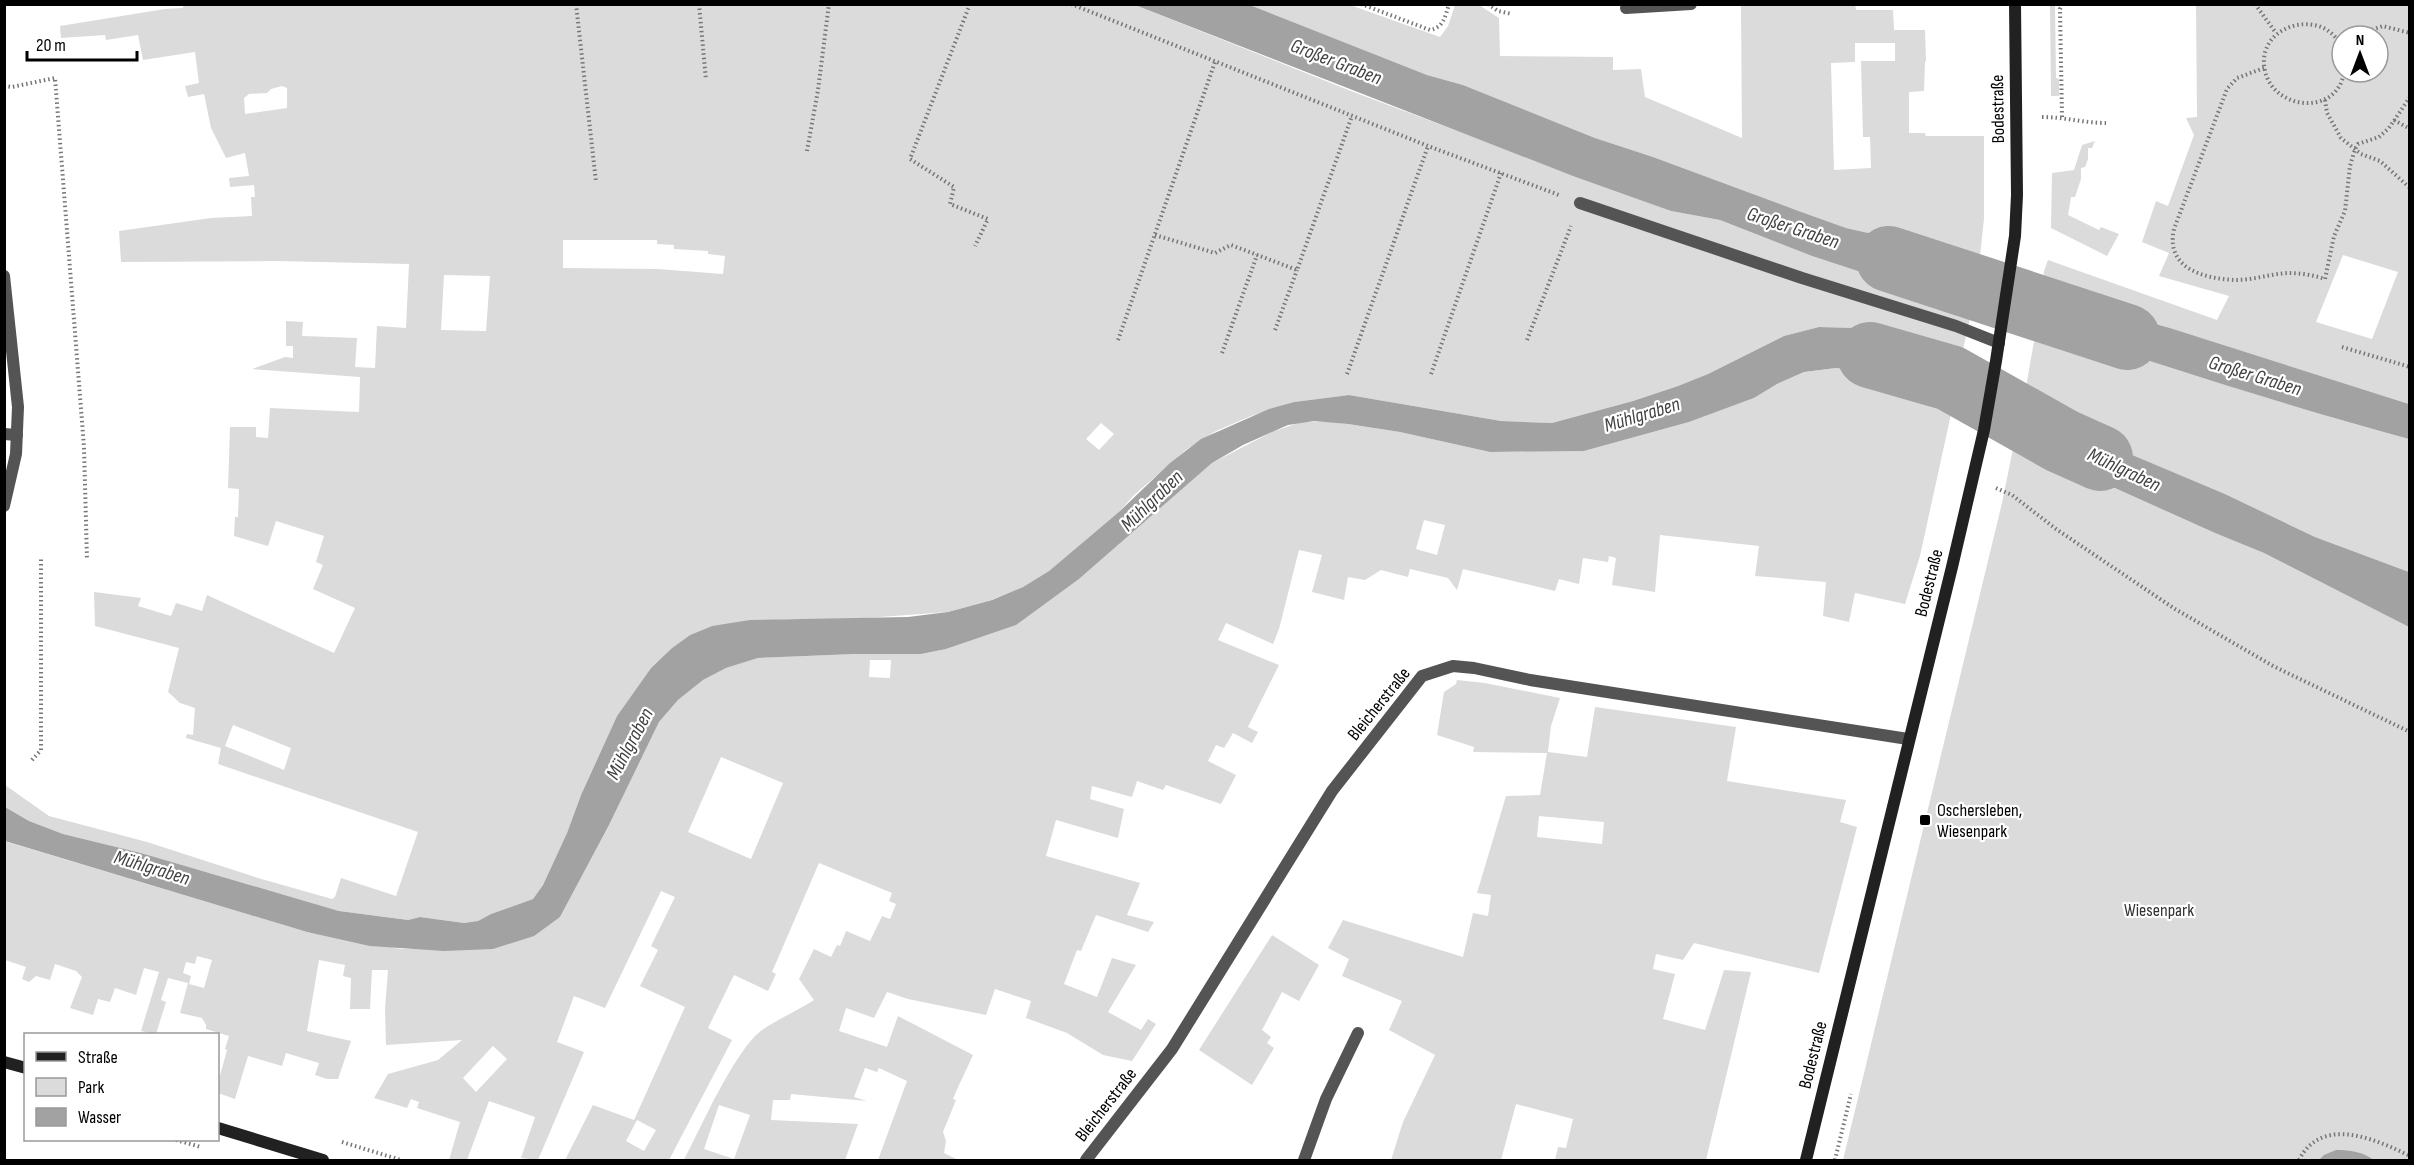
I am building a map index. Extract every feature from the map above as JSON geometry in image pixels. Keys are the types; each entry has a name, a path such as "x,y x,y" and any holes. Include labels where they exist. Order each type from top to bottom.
{"main road":[{"name":"Bodestraße","path":"1806,1161 1983,430 1996,361 2012,262 2017,195 2015,4"},
{"path":"4,1062 24,1067"},
{"path":"219,1128 323,1161"}],"street":[{"path":"1626,9 1691,4"},
{"path":"1580,203 1802,278 1956,326 1999,343"},
{"path":"4,276 18,406 11,435 16,454 4,506"},
{"name":"Bleicherstraße","path":"1086,1161 1172,1049 1332,791 1422,676 1453,666 1474,668 1530,680 1908,740"},
{"path":"1304,1161 1326,1099 1358,1033"}],"path":[{"path":"576,4 596,182"},
{"path":"699,4 706,80"},
{"path":"807,151 818,90 829,4"},
{"path":"970,4 910,159 954,187 950,204 988,219 975,246"},
{"path":"1071,4 1428,146 1580,203 1527,340"},
{"path":"1361,4 1430,30 1438,28 1444,21 1449,4"},
{"path":"1488,4 1498,11 1512,14"},
{"path":"2062,117 2060,9 2063,4"},
{"path":"2255,4 2276,33"},
{"path":"2330,32 2314,24 2298,23 2276,33 2265,54 2264,68 2270,85 2281,97 2296,103 2312,104 2325,100 2339,84"},
{"path":"2390,28 2409,33"},
{"path":"1118,340 1215,62"},
{"path":"2264,68 2237,78 2227,89 2172,239 2177,256 2184,266 2206,276 2236,280 2286,273 2325,279 2334,236 2346,211 2350,165 2355,149 2358,144 2379,137 2409,97"},
{"path":"4,86 12,87 55,78 84,447 87,559"},
{"path":"2325,100 2341,138 2361,154 2380,161 2409,187"},
{"path":"1275,330 1352,116"},
{"path":"2042,117 2062,117 2088,123 2106,123"},
{"path":"2394,120 2409,129"},
{"path":"1347,374 1428,146"},
{"path":"1431,374 1501,173"},
{"path":"1155,235 1215,253 1231,245 1297,270"},
{"path":"1222,353 1257,255"},
{"path":"2343,347 2409,367"},
{"path":"1996,488 2012,495 2056,530 2175,609 2273,666 2409,732"},
{"path":"32,760 42,750 42,558"},
{"path":"2299,1161 2312,1142 2333,1135 2359,1136 2409,1156"}],"green space":[{"path":"184,4 1135,5 1351,91 1671,211 1720,220 1812,256 1891,282 1935,302 1955,307 1973,302 1972,310 1961,358 1887,341 1855,328 1819,327 1784,336 1708,374 1678,386 1552,423 1501,421 1349,395 1294,402 1251,416 1216,431 1187,449 1133,496 1120,511 1049,571 1023,587 991,600 948,612 853,619 785,619 712,626 690,635 651,668 617,716 581,795 567,833 543,885 533,899 478,921 464,923 420,917 408,920 339,911 141,853 63,834 29,821 5,807 5,785 49,816 147,842 332,899 335,897 341,878 396,896 418,832 218,764 221,748 186,738 187,734 193,735 195,708 180,703 168,692 179,648 95,626 94,592 141,598 138,606 171,616 176,603 202,611 207,595 334,653 355,608 313,589 323,565 316,562 324,536 276,521 268,546 234,536 235,517 238,517 239,489 228,488 230,427 256,427 256,437 268,438 270,408 359,412 360,377 252,369 285,357 293,358 293,346 286,346 286,321 303,322 302,336 357,338 355,367 375,368 377,326 406,328 409,264 277,261 121,262 119,231 211,218 252,216 251,197 255,197 254,185 230,187 229,178 249,176 245,153 226,158 211,128 204,94 188,97 185,86 199,83 195,52 143,60 138,35 106,40 105,35 61,38 60,26 183,8","holes":["282,86 287,88 287,108 245,114 244,98 249,94 267,93 271,89","563,240 657,240 657,244 674,245 674,249 708,251 708,254 725,256 723,274 658,269 563,268","444,275 490,276 486,331 441,330","1101,423 1114,434 1099,450 1086,439","233,725 291,748 284,770 225,746"]},
{"path":"1855,4 1856,10 1893,10 1894,30 1925,30 1924,91 1909,92 1909,133 1925,133 1926,136 1984,136 1984,219 1979,265 1940,256 1913,243 1846,228 1595,138 1463,85 1427,75 1250,5 1350,5 1440,37 1448,26 1455,5 1479,5 1499,18 1500,56 1613,57 1613,70 1641,69 1645,97 1742,138 1741,5","holes":["1855,43 1895,43 1895,61 1861,61 1863,137 1870,137 1871,168 1834,170 1831,63 1855,62"]},
{"path":"2050,5 2055,5 2056,78 2059,79 2059,96 2051,96"},
{"path":"2196,5 2409,5 2409,404 2170,328 2134,318 2123,320 2042,289 2048,260 2217,320 2229,296 2159,276 2169,253 2142,242 2156,201 2168,206 2194,135 2186,118 2197,117","holes":["2343,255 2398,272 2372,339 2316,322"]},
{"path":"2095,141 2092,148 2088,148 2088,159 2085,167 2081,168 2081,179 2075,197 2071,197 2068,215 2099,230 2101,227 2119,234 2107,256 2051,228 2052,173 2074,170 2082,145"},
{"path":"2037,324 2222,384 2409,439 2409,572 2315,537 2225,494 2092,438 2024,399"},
{"path":"1836,368 1858,371 1953,405 1920,556 1905,604 1855,593 1849,622 1823,616 1826,582 1755,576 1759,546 1660,535 1655,592 1612,585 1616,558 1609,556 1608,562 1583,558 1579,584 1559,579 1555,591 1463,569 1457,590 1448,578 1410,569 1408,577 1381,570 1365,580 1348,577 1344,600 1312,592 1322,555 1299,550 1273,644 1226,623 1218,640 1279,665 1248,727 1258,732 1252,743 1233,733 1224,748 1216,745 1208,761 1236,775 1221,804 1166,785 1163,790 1137,781 1132,797 1092,786 1090,799 1124,809 1118,838 1056,820 1046,856 1140,883 1127,915 1154,922 1148,932 1096,915 1081,951 1077,950 1064,984 1097,997 1112,958 1136,965 1108,1012 1141,1030 1148,1019 1156,1024 1132,1061 1103,1055 1067,1033 1026,1018 1031,1001 995,989 986,1015 908,999 887,992 874,1018 846,1008 839,1031 887,1047 898,1016 973,1055 953,1099 956,1100 943,1132 946,1141 944,1153 958,1160 878,1160 907,1081 879,1068 877,1072 865,1068 854,1097 867,1101 791,1094 790,1100 773,1100 771,1120 858,1124 845,1160 684,1160 729,1072 751,1040 768,1026 814,1000 799,979 814,949 831,957 837,945 840,946 846,931 870,941 882,916 890,919 896,904 889,901 892,893 819,863 772,972 776,974 768,991 734,975 708,1028 732,1040 669,1160 565,1160 593,1105 634,1120 685,1007 640,986 658,950 651,946 675,897 661,891 605,1008 574,996 557,1042 584,1052 538,1160 521,1158 535,1117 489,1101 467,1160 449,1160 460,1122 417,1108 419,1102 411,1099 407,1108 374,1098 388,1074 438,1060 462,1040 386,1045 385,1009 388,970 372,970 370,1009 350,1009 351,978 343,976 345,965 319,960 307,1031 351,1041 338,1079 327,1079 315,1075 319,1063 286,1053 282,1066 248,1056 235,1099 219,1093 219,1079 229,1036 206,1029 202,1018 180,1013 188,983 168,978 161,1000 166,1002 156,1033 151,1033 141,1031 159,972 144,968 136,995 115,988 110,1002 98,999 93,1015 70,1008 82,977 76,971 55,964 50,980 36,976 29,982 22,979 26,967 5,960 4,841 307,932 402,949 493,949 560,917 609,825 659,722 678,700 703,680 726,668 758,658 921,654 946,649 1015,625 1079,579 1212,463 1272,432 1301,422 1328,421 1400,432 1490,452 1584,451 1689,422 1754,398 1777,384 1804,372","holes":["1424,520 1445,525 1437,555 1416,549","870,660 891,660 890,678 869,677","721,757 783,783 751,859 688,832","197,956 212,960 204,988 189,984 191,976 183,973 186,962 195,964","493,1046 507,1059 476,1092 463,1078","719,1105 750,1115 734,1159 704,1149","637,1120 656,1130 644,1151 626,1141"]},
{"name":"Wiesenpark","path":"2015,439 2097,480 2264,553 2409,627 2409,1160 1843,1160 2002,503"},
{"path":"1457,680 1485,683 1560,698 1551,726 1548,752 1587,757 1595,707 1736,727 1727,781 1846,800 1840,822 1857,827 1819,973 1694,943 1683,960 1656,954 1653,969 1675,974 1663,1019 1705,1030 1724,970 1751,972 1706,1160 1555,1160 1558,1147 1566,1148 1573,1119 1516,1104 1501,1160 1391,1160 1403,1122 1435,1055 1389,1030 1402,1001 1342,976 1349,959 1328,948 1343,920 1463,957 1473,913 1488,916 1491,895 1477,893 1506,796 1540,795 1547,753 1473,752 1474,747 1437,735 1444,692 1456,684","holes":["1539,816 1604,822 1602,844 1537,837"]},
{"path":"1272,935 1319,965 1299,1001 1282,992 1262,1030 1271,1037 1267,1043 1274,1048 1252,1085 1199,1050"}],"water":[{"path":"1135,5 1250,5 1427,75 1463,85 1595,138 1846,228 1913,243 1940,256 1979,265 1973,302 1955,307 1935,302 1891,282 1812,256 1720,220 1671,211 1573,176"},
{"path":"2042,289 2123,320 2134,318 2170,328 2409,404 2409,439 2222,384 2037,324"},
{"path":"1819,327 1855,328 1887,341 1961,358 1953,405 1895,386 1859,371 1836,368 1804,372 1777,384 1754,398 1689,422 1584,451 1490,452 1400,432 1348,424 1314,421 1288,425 1243,445 1212,463 1079,579 1016,625 946,649 921,654 758,658 726,668 703,680 678,700 659,722 609,825 560,917 534,936 493,949 444,951 370,946 307,932 5,841 5,807 29,821 63,834 141,853 339,911 408,920 420,917 464,923 478,921 533,899 543,885 567,833 581,795 617,716 651,668 690,635 712,626 750,620 908,617 948,612 992,600 1023,587 1049,571 1120,511 1170,463 1201,439 1269,409 1294,402 1349,395 1501,421 1552,423 1678,386 1708,374 1784,336"},
{"path":"2024,399 2092,438 2225,494 2315,537 2409,572 2409,627 2264,553 2097,480 2015,439"},
{"path":"2336,1150 2356,1152 2374,1160 2319,1160"}],"waterway":[{"name":"Großer Graben","path":"1889,259 2127,337"},
{"name":"Mühlgraben","path":"1870,355 1950,378 2062,441 2100,458"}],"place":[{"name":"Oschersleben, Wiesenpark","path":"1925,820"}]}
